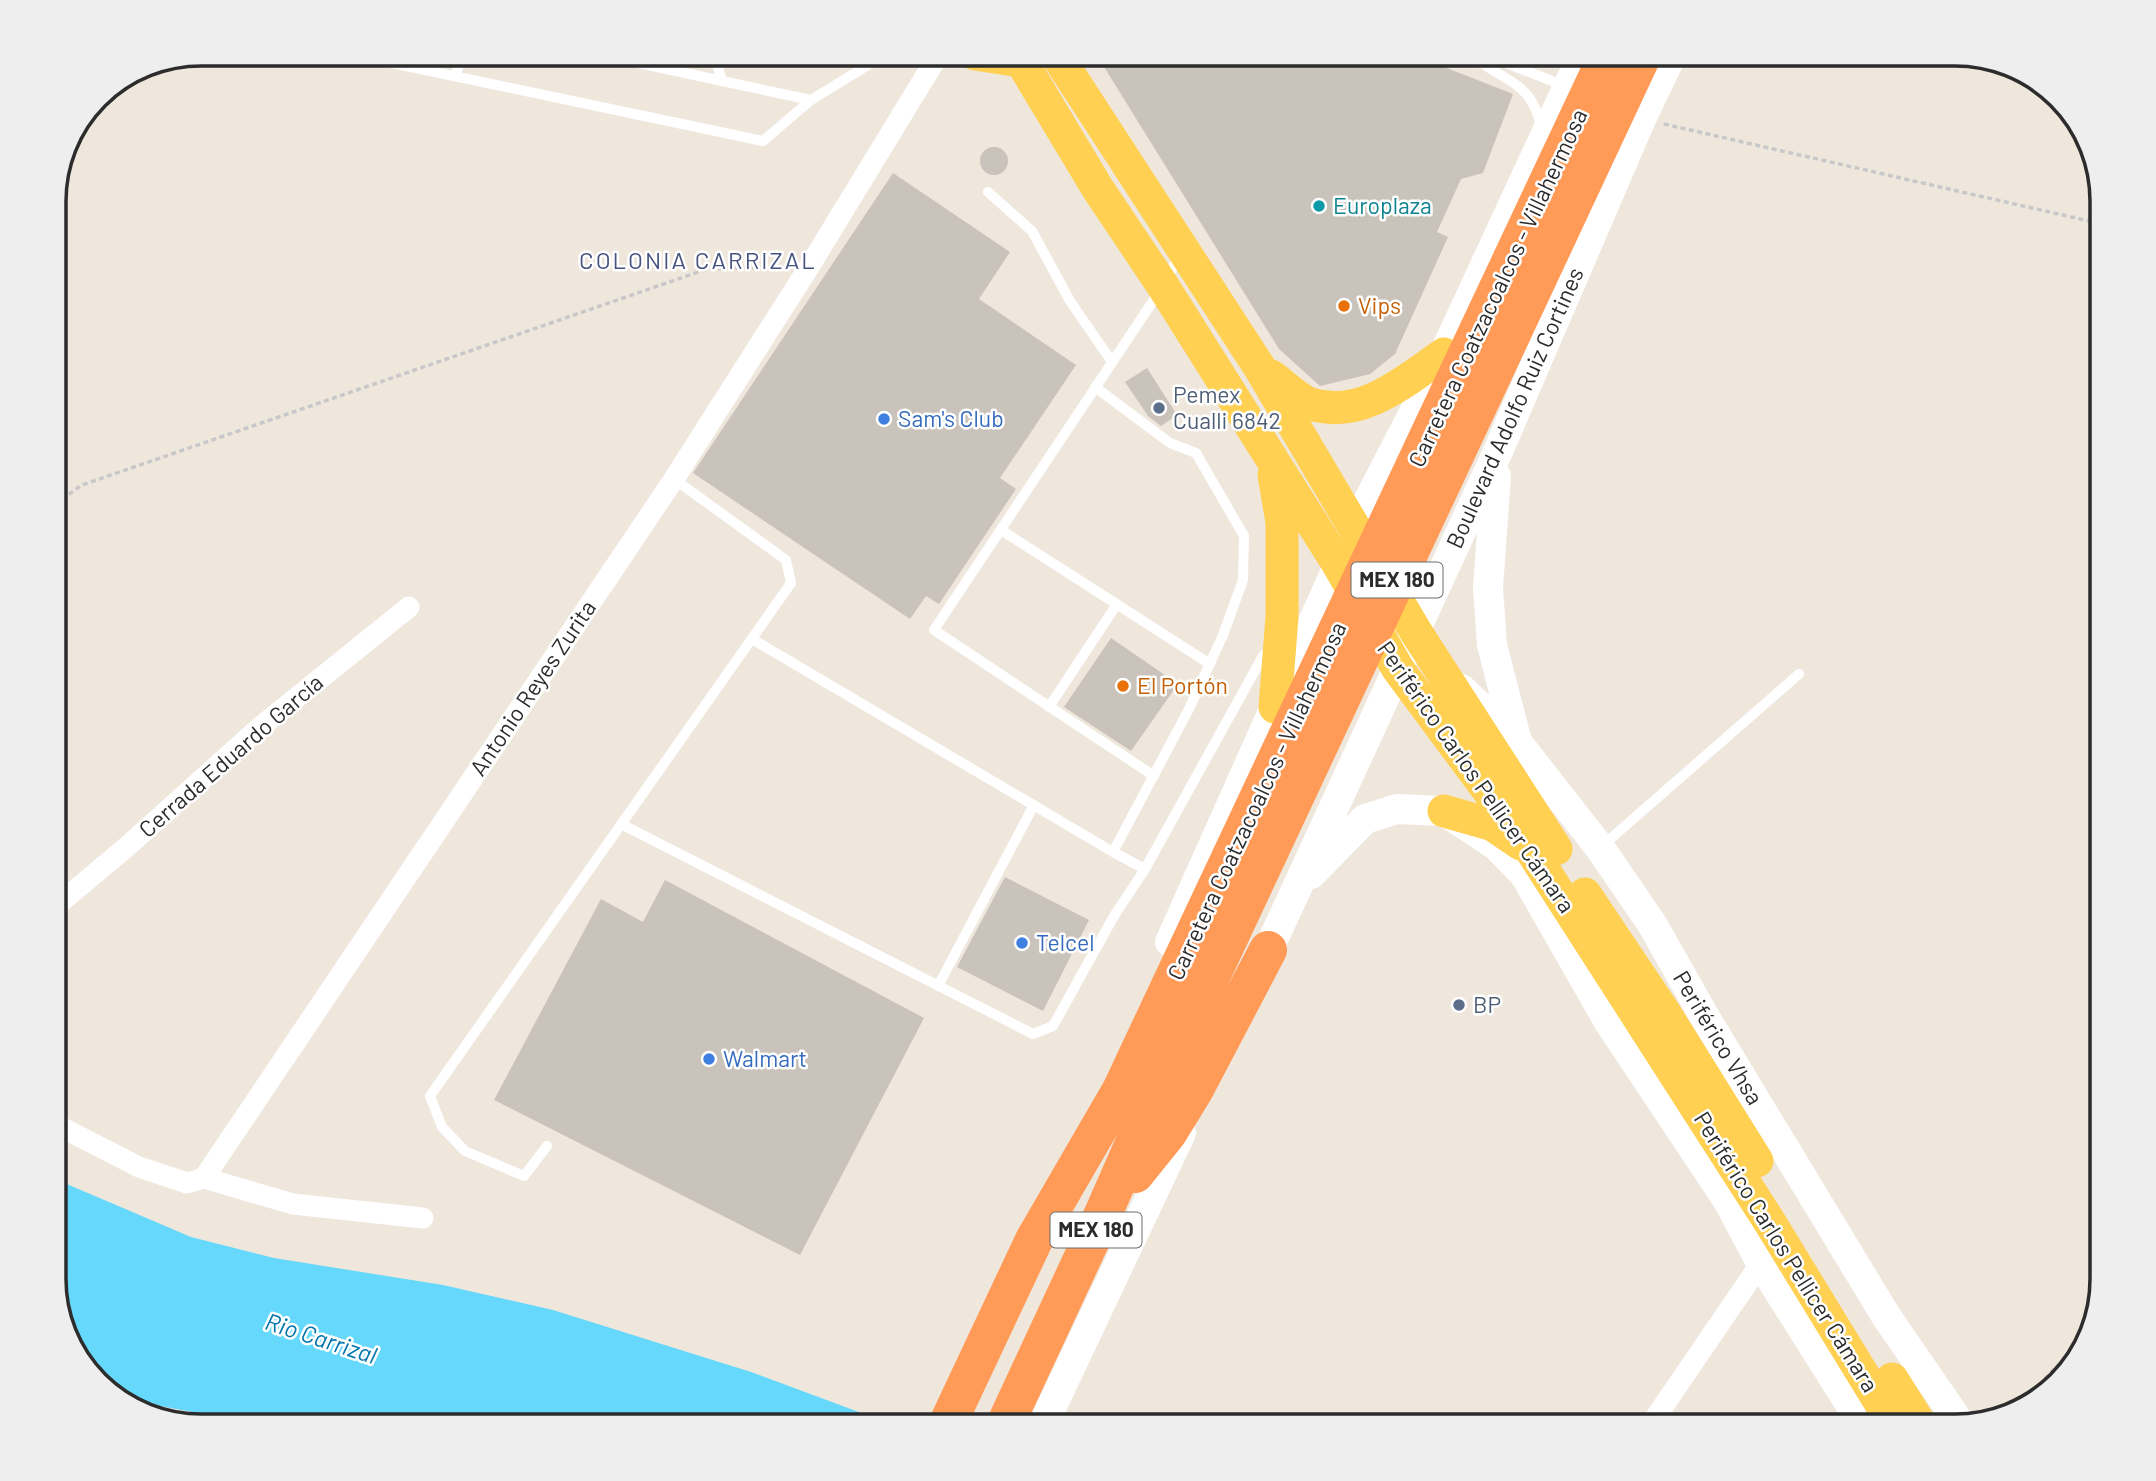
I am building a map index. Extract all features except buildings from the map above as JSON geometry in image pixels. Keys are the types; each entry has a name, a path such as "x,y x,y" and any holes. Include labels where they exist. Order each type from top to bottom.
{"highway":[{"name":"Carretera Coatzacoalcos - Villahermosa","path":"1010,1414 1103,1214 1135,1098 1603,66"},
{"name":"Carretera Coatzacoalcos - Villahermosa","path":"952,1414 1034,1240 1135,1098 1637,66"},
{"path":"1103,1214 1168,1133 1195,1089 1268,950"}],"main road":[{"name":"Periférico Carlos Pellicer Cámara","path":"1024,66 1098,189 1163,286 1338,565 1398,669 1531,852 1769,1221 1887,1414"},
{"name":"Periférico Carlos Pellicer Cámara","path":"1064,66 1260,368 1416,632 1666,1015 1914,1414"},
{"path":"1260,368 1310,404 1344,408 1383,396 1444,354"},
{"path":"1271,458 1282,522 1280,639 1275,707"},
{"path":"1517,742 1517,787"},
{"path":"1444,811 1493,825 1531,852"}],"street":[{"name":"Antonio Reyes Zurita","path":"204,1178 674,479 809,267 932,66"},
{"path":"1034,1240 1338,565 1444,354 1578,66"},
{"name":"Boulevard Adolfo Ruiz Cortines","path":"1048,1414 1416,632 1666,66"},
{"path":"1499,449 1490,535 1488,589 1492,645 1517,742"},
{"name":"Cerrada Eduardo García","path":"67,896 130,844 258,728 409,607"},
{"name":"Periférico Vhsa","path":"1445,674 1517,742 1600,848 1652,924 1703,1014 1880,1305 1954,1414"},
{"path":"1296,889 1365,819 1397,809 1444,811 1497,846 1525,874 1609,1022 1730,1204 1761,1263 1857,1414"},
{"path":"67,1130 139,1167 187,1183 204,1178 293,1203 423,1218"},
{"path":"1658,1414 1761,1263"}],"lane":[{"path":"407,66 763,141 811,100 866,66"},
{"path":"455,76 459,66"},
{"path":"653,66 811,100"},
{"path":"718,66 722,81"},
{"path":"1484,66 1517,83 1530,97 1539,117 1544,141"},
{"path":"1513,66 1568,88"},
{"path":"988,192 1032,231 1070,301 1112,362"},
{"path":"1154,776 934,630 1163,286 1182,250"},
{"path":"1095,387 1170,443 1196,453 1244,536 1243,580 1223,635 1154,776 1113,852"},
{"path":"547,1146 523,1176 465,1151 442,1127 430,1096 791,583 786,561 674,479"},
{"path":"1001,530 1210,664"},
{"path":"1049,706 1117,604"},
{"path":"752,639 1145,869"},
{"path":"621,824 1033,1034 1053,1027 1114,916 1145,869 1263,656 1280,639"},
{"path":"1600,848 1799,674"},
{"path":"938,986 1034,805"}],"path":[{"path":"1641,119 2090,222"},
{"path":"67,496 82,485 707,269 809,267"},
{"path":"2040,1384 2066,1357"}],"water":[{"name":"Rio Carrizal","path":"67,1184 191,1237 274,1258 443,1285 553,1310 751,1372 864,1414 203,1414 160,1406 126,1392 112,1381 89,1355 77,1331 71,1315 67,1289"}],"place":[{"name":"Europlaza","path":"1319,206"},
{"name":"Vips","path":"1344,306"},
{"name":"Pemex Cualli 6842","path":"1159,408"},
{"name":"Sam's Club","path":"884,419"},
{"name":"El Portón","path":"1123,686"},
{"name":"Telcel","path":"1022,943"},
{"name":"BP","path":"1459,1005"},
{"name":"Walmart","path":"709,1059"}],"district":[{"name":"COLONIA CARRIZAL","path":"698,261"}]}
